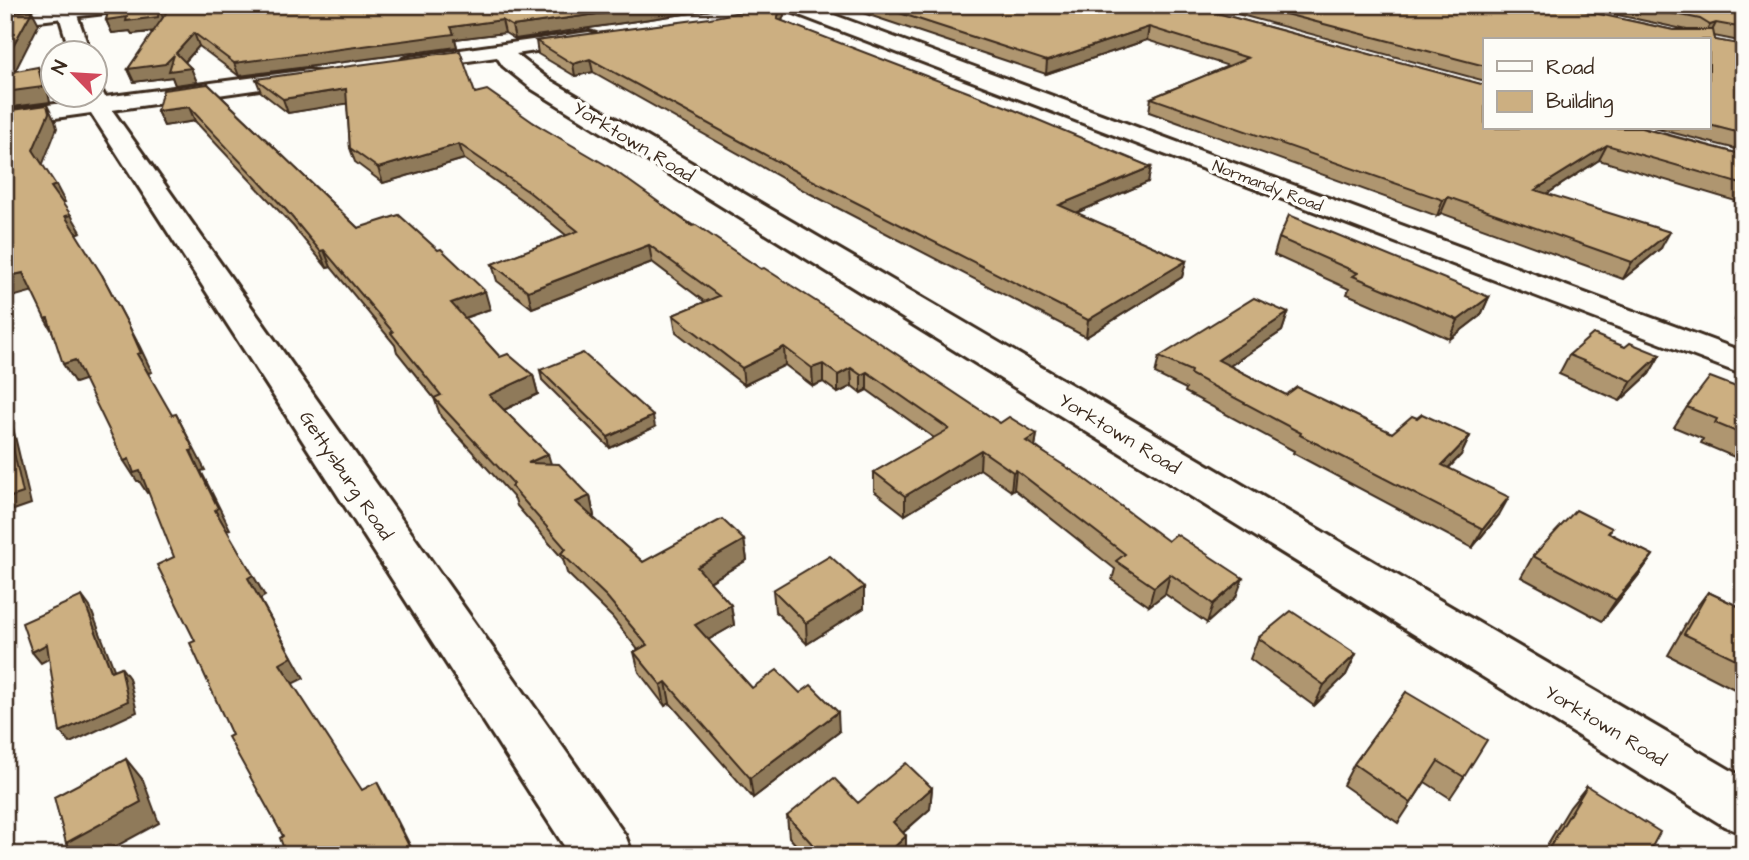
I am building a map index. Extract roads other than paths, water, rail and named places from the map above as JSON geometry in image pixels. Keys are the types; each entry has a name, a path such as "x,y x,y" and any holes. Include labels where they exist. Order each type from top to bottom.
{"street":[{"path":"5,19 130,5"},
{"name":"Normandy Road","path":"788,7 1744,364"},
{"path":"67,12 75,38"},
{"path":"390,65 603,36"},
{"name":"Yorktown Road","path":"504,50 510,62 540,84 1744,808"},
{"path":"108,99 336,73"},
{"path":"5,118 55,108"},
{"name":"Gettysburg Road","path":"100,108 604,855"}]}
